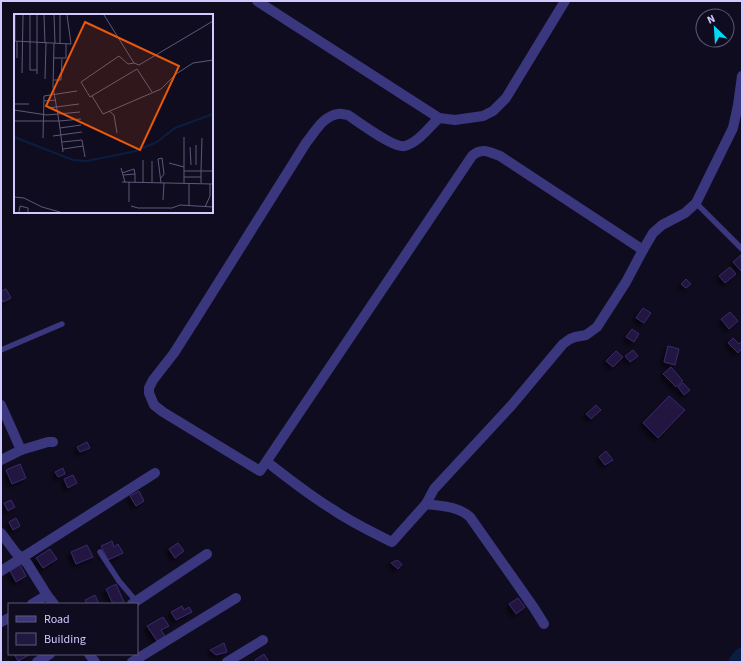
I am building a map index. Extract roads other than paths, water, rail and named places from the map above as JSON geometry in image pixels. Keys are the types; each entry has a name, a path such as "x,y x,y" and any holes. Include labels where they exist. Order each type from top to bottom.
{"street":[{"path":"257,1 439,118 455,120 483,116 493,111 506,98 565,1"},
{"path":"267,462 333,510 392,542 426,504 434,489 511,406 564,344 570,339 586,335 597,327 626,282 653,234 662,225 685,213 696,203 733,128 742,76"},
{"path":"439,118 413,143 404,147 393,144 348,115 339,113 322,121 306,143 174,353 153,380 149,388 149,392 154,405 260,471 472,156 480,151 489,152 500,156 643,250"},
{"path":"1,405 21,450"},
{"path":"1,460 21,450 48,442 53,442"},
{"path":"1,571 155,472"},
{"path":"426,504 457,509 470,517 544,624"},
{"path":"1,533 12,548 30,566 53,603"},
{"path":"134,603 207,554"},
{"path":"34,603 47,595"},
{"path":"132,662 236,598"},
{"path":"227,662 263,640"},
{"path":"37,662 48,655"}],"lane":[{"path":"696,203 742,249"},
{"path":"1,350 62,324"},
{"path":"100,552 134,603"}],"waterway":[{"path":"737,662 742,656"}]}
